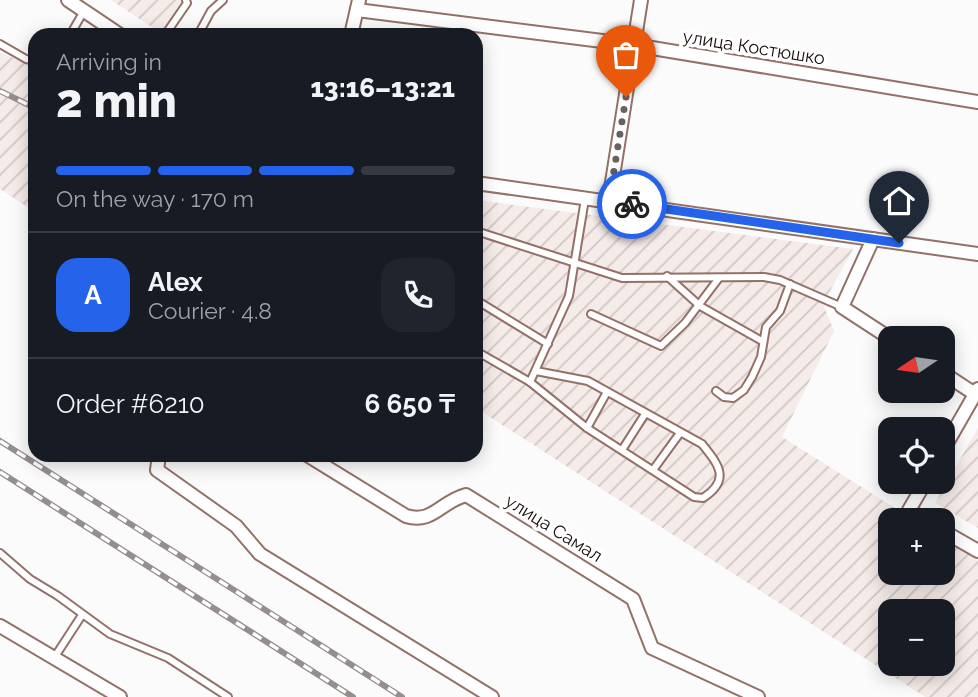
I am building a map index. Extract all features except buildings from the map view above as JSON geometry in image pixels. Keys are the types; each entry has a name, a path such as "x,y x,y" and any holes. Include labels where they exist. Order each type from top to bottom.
{"street":[{"path":"68,0 110,28"},
{"path":"609,201 641,0"},
{"path":"353,28 358,5"},
{"name":"улица Костюшко","path":"358,5 634,45 978,102"},
{"path":"483,184 978,254"},
{"path":"873,239 842,307 878,331"},
{"path":"955,430 977,392 956,380"},
{"path":"158,462 157,470 236,526 260,554 492,697"},
{"name":"улица Самал","path":"318,462 406,516 418,520 432,515 452,499 466,495 633,599 652,648 758,697"},
{"path":"955,538 978,551"},
{"path":"0,626 120,697"}],"lane":[{"path":"170,28 187,4 186,0"},
{"path":"202,28 211,11 223,0"},
{"path":"74,28 84,11"},
{"path":"0,44 28,59"},
{"path":"530,382 569,296 585,197"},
{"path":"483,233 622,278 764,277 790,284 842,307"},
{"path":"667,276 700,306 762,341"},
{"path":"591,314 661,346 673,337 700,306 719,278"},
{"path":"716,391 724,397 733,398 744,390 761,357 766,327 780,311 790,284"},
{"path":"483,304 548,344"},
{"path":"483,355 530,382 587,428 694,497 703,498 718,485 721,477 716,460 702,444 588,381 536,371"},
{"path":"587,428 607,392"},
{"path":"622,450 645,414"},
{"path":"653,470 680,433"},
{"path":"0,553 30,579 123,641 180,664 228,697"},
{"path":"54,658 82,615"}],"shaded area":[{"path":"111,0 190,0 169,28 153,28"},
{"path":"0,53 28,63 28,207 0,189"},
{"path":"483,201 853,249 823,304 834,331 782,437 895,508 878,508 878,585 955,585 955,546 978,560 978,697 925,697 892,676 955,676 955,599 878,599 878,667 483,413"},
{"path":"978,428 978,528 955,515 955,508 944,508 935,503 940,494 955,494 955,468"}],"railway":[{"path":"0,91 28,105"},
{"path":"0,441 28,459"},
{"path":"33,462 402,697"},
{"path":"0,472 353,697"}],"way so far":[{"path":"626,97 609,201 632,204"}],"route":[{"path":"632,204 899,243"}]}
